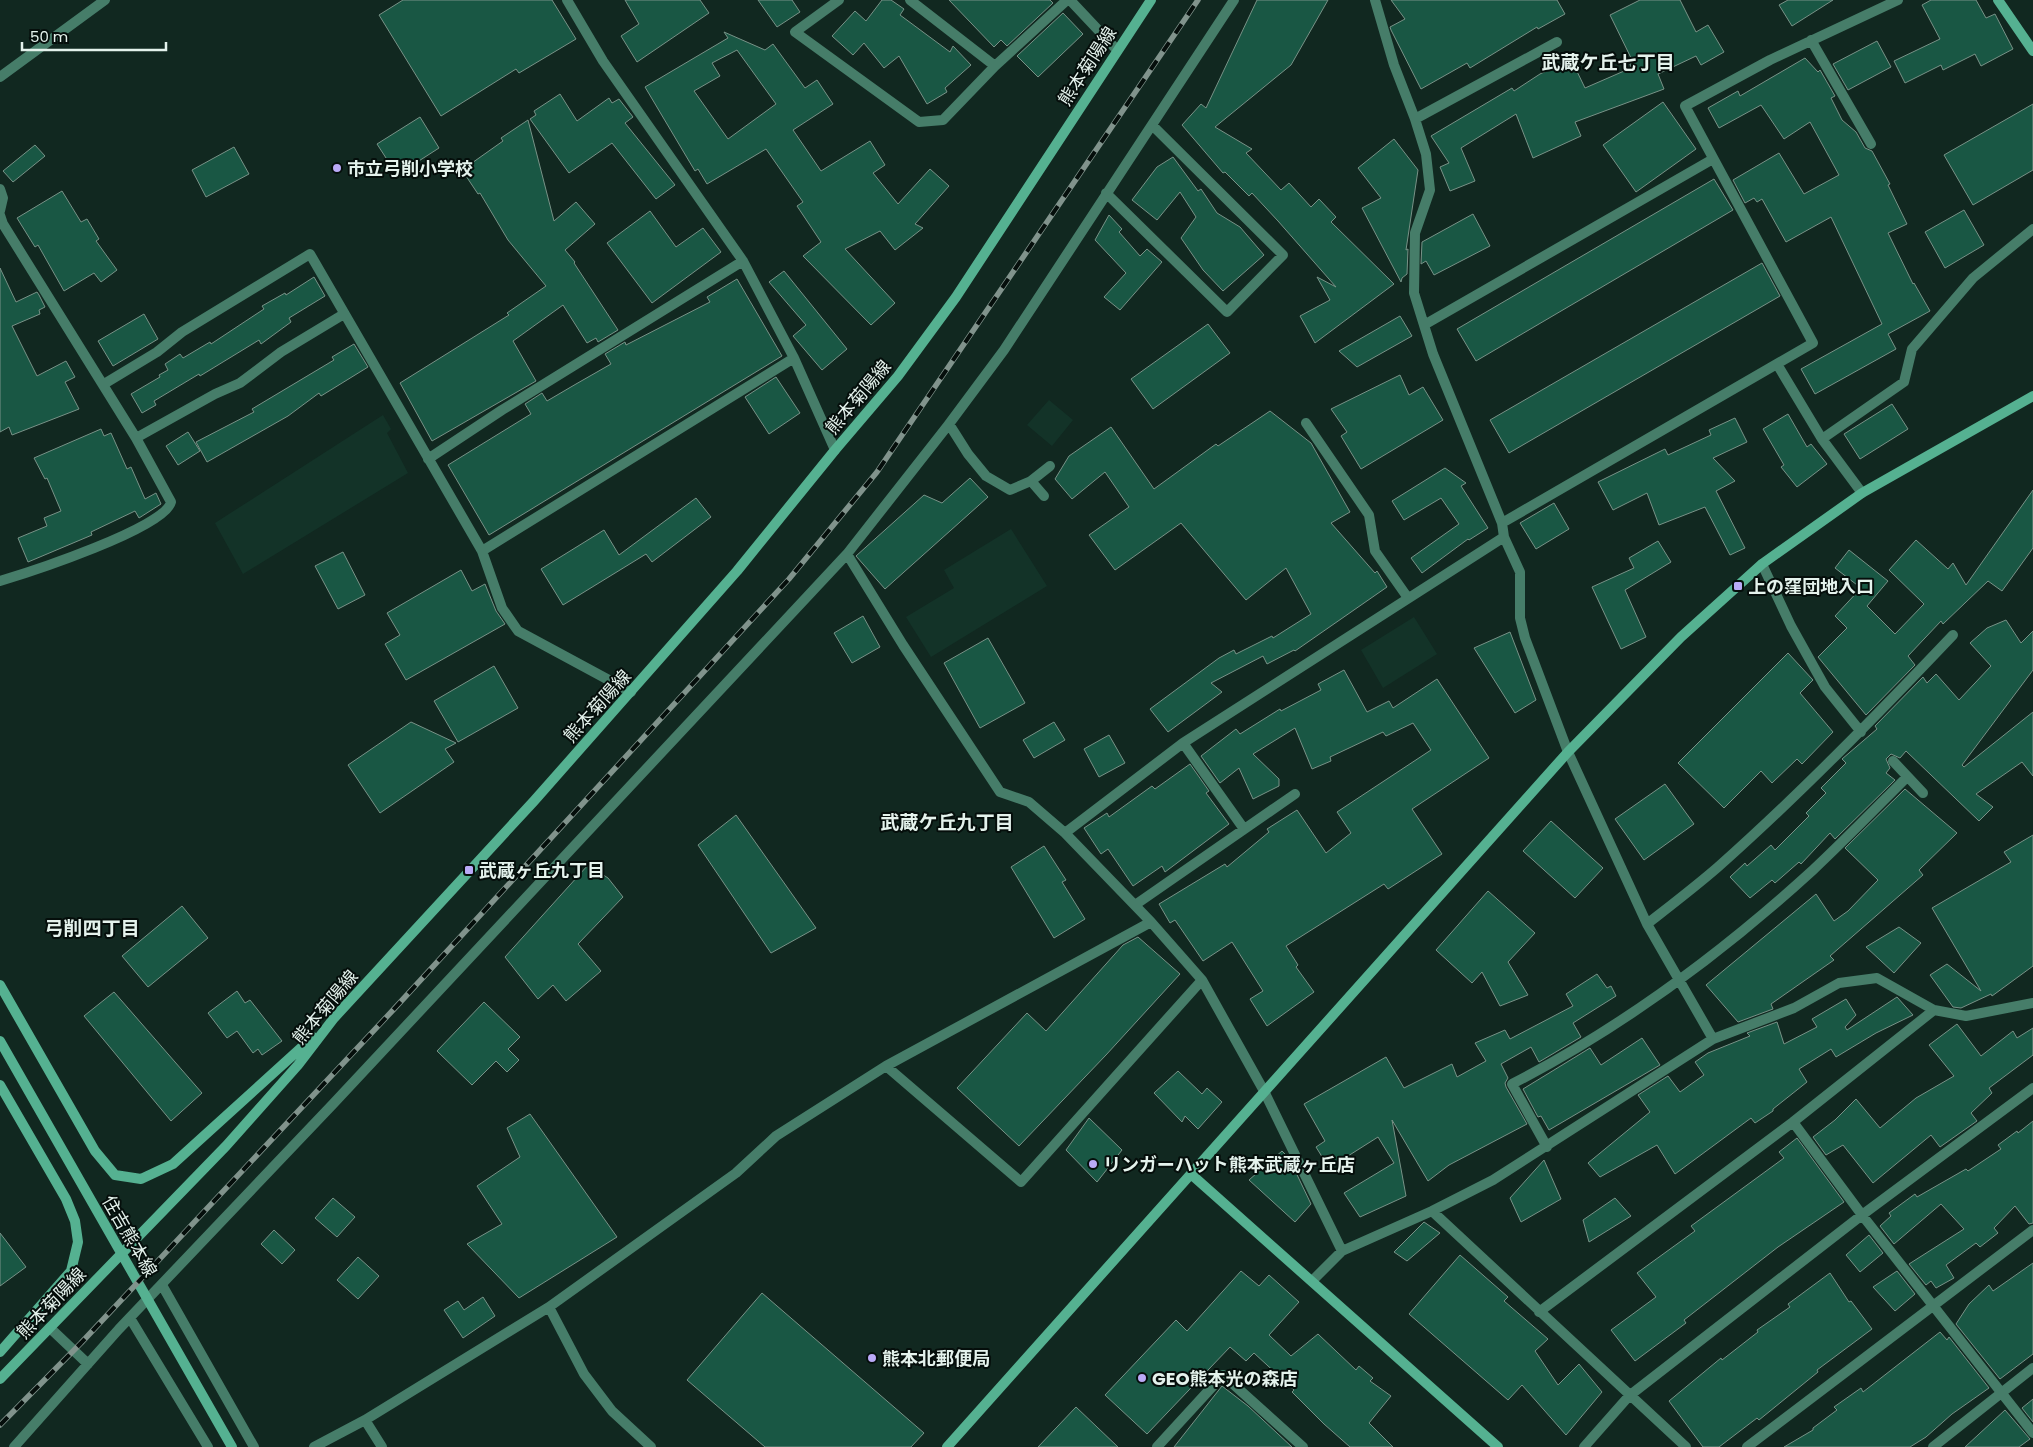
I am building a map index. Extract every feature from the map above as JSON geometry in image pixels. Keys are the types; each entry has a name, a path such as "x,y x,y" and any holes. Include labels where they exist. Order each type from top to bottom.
{"main road":[{"name":"熊本菊陽線","path":"0,1379 226,1146 298,1065 334,1018 631,692 737,571 898,376 956,297 1150,0"},
{"path":"1998,0 2033,51"},
{"path":"946,1447 1192,1175 1264,1091 1568,752 1680,637 1762,564 1862,493 2033,396"},
{"path":"0,985 95,1150 115,1175 141,1179 173,1164 334,1018"},
{"name":"住吉熊本線","path":"0,1041 232,1447"},
{"path":"0,1085 66,1199 75,1221 78,1242 72,1271 0,1352"},
{"path":"1192,1175 1498,1447"}],"street":[{"path":"567,0 603,61 742,261 794,358 835,450"},
{"path":"839,0 795,32 919,122 943,120 995,66 1069,0 1117,50"},
{"path":"910,0 995,66"},
{"path":"14,1447 130,1318 847,554 949,424 1004,350 1106,193 1153,126 1234,0"},
{"path":"1375,0 1394,65 1426,154 1430,190 1415,233 1414,293 1424,325 1475,460 1502,522 1504,537 1520,572 1520,618 1525,638 1568,752 1647,924 1712,1039"},
{"path":"1502,522 1813,343 1685,106 1770,60 1898,0"},
{"path":"0,77 103,1"},
{"path":"1811,40 1871,144"},
{"path":"1415,119 1556,42"},
{"path":"1106,193 1227,312 1283,255 1153,126"},
{"path":"1424,325 1713,159"},
{"path":"0,189 3,198 0,213 3,224 104,384 171,502 170,508 158,517 84,552 1,579"},
{"path":"1822,439 1904,382 1912,349 1972,278 2033,229"},
{"path":"104,384 157,352 182,332 310,254 482,551 502,608 518,632 631,692"},
{"path":"428,459 502,410 742,261"},
{"path":"136,438 208,398 240,384 281,352 344,314"},
{"path":"482,551 794,358"},
{"path":"1777,364 1822,439 1862,493"},
{"path":"1306,423 1369,515 1375,551 1408,598"},
{"path":"949,424 986,476 1010,490 1031,481 1050,466"},
{"path":"1031,481 1044,496"},
{"path":"1065,833 1183,743 1504,537"},
{"path":"847,554 902,645 1000,792 1029,802 1065,833 1151,922 1202,980 1264,1091 1342,1251"},
{"path":"1762,564 1790,626 1825,687 1861,732"},
{"path":"1647,924 1717,868 1861,732 1953,635"},
{"path":"1183,743 1244,829"},
{"path":"1892,761 1923,793"},
{"path":"1546,1147 1512,1084 1589,1042 1734,938 1813,870 1907,777"},
{"path":"1135,905 1296,794"},
{"path":"314,1447 365,1420 549,1308 736,1173 776,1136 886,1066 1151,922"},
{"path":"1312,1281 1342,1251 1432,1211 1493,1180 1712,1039 1794,1008 1839,983 1877,978 1934,1010 1966,1016 2033,1003"},
{"path":"886,1066 1021,1182 1202,980"},
{"path":"1539,1312 1793,1122 1934,1010"},
{"path":"1584,1447 1629,1396 1862,1215 2033,1088"},
{"path":"1793,1122 1862,1215 2003,1392 2033,1433"},
{"path":"1432,1211 1686,1447"},
{"path":"1746,1447 2033,1230"},
{"path":"162,1285 254,1447"},
{"path":"549,1308 584,1374 612,1411 646,1445"},
{"path":"130,1318 208,1447"},
{"path":"50,1328 88,1364"},
{"path":"1932,1447 2033,1368"},
{"path":"1157,1447 1223,1375 1299,1446"},
{"path":"365,1420 382,1447"}],"shaded area":[{"path":"1049,400 1073,420 1052,446 1027,425"},
{"path":"383,415 391,429 387,433 408,473 243,574 215,523"},
{"path":"1011,529 1047,586 931,657 906,617 954,588 944,570"},
{"path":"1414,617 1437,654 1383,688 1361,650"}],"building":[{"path":"403,0 552,0 576,39 519,73 516,69 441,116 379,15"},
{"path":"625,0 700,0 709,13 637,62 621,36 639,24"},
{"path":"758,0 792,0 800,12 777,27"},
{"path":"882,0 891,0 904,9 900,15 950,52 953,46 971,65 945,88 947,92 927,104 899,56 884,68 864,43 853,55 832,36 855,11 866,21"},
{"path":"949,0 1050,0 1053,3 1007,46 1001,40 994,47"},
{"path":"1257,0 1328,0 1291,65 1215,127 1252,149 1246,153 1281,190 1289,183 1311,207 1319,199 1336,217 1331,222 1394,284 1315,343 1300,316 1330,300 1317,277 1336,287 1252,193 1249,196 1225,172 1223,173 1182,125 1201,104 1206,108"},
{"path":"1391,0 1557,0 1565,14 1538,29 1537,27 1470,68 1467,63 1421,89 1391,30 1390,27 1405,19"},
{"path":"1640,0 1680,0 1696,32 1708,25 1724,52 1701,65 1696,56 1658,74 1664,89 1575,122 1581,136 1533,158 1516,114 1461,148 1475,181 1450,191 1440,167 1449,163 1431,136 1512,88 1514,91 1540,74 1571,59 1585,88 1631,68 1630,64 1633,62 1610,15"},
{"path":"1788,0 1833,0 1792,26 1779,5"},
{"path":"1931,0 1976,0 1986,18 1995,14 2013,49 1981,66 1975,54 1943,70 1941,65 1905,83 1894,61 1940,39 1922,5"},
{"path":"1063,13 1083,34 1038,77 1017,56"},
{"path":"724,32 765,50 773,44 805,88 817,80 833,104 793,130 821,171 870,141 885,165 873,173 898,204 930,169 949,186 915,224 923,228 895,250 880,231 845,249 895,303 871,325 803,256 821,242 797,206 803,202 766,149 707,184 698,169 695,171 645,87 728,38","holes":["737,50 776,104 728,139 694,91 720,76 712,63"]},
{"path":"1877,41 1891,67 1848,90 1833,64"},
{"path":"1805,58 1818,72 1820,70 1835,96 1831,98 1842,120 1856,132 1865,148 1872,151 1890,184 1888,185 1907,224 1888,233 1913,284 1930,311 1888,334 1896,349 1815,394 1801,369 1882,324 1831,217 1786,242 1762,199 1757,202 1754,198 1745,203 1733,180 1779,153 1804,194 1839,175 1810,122 1784,139 1761,105 1719,128 1708,108 1738,91 1740,96"},
{"path":"560,94 577,121 609,98 612,103 619,99 633,117 625,123 675,185 656,199 612,143 569,173 530,119 536,115 534,111"},
{"path":"1663,102 1696,149 1636,192 1603,145"},
{"path":"2033,104 2033,170 1973,205 1944,155"},
{"path":"420,117 439,148 397,175 377,144"},
{"path":"528,120 554,221 576,202 595,224 565,250 575,262 618,330 598,342 596,338 587,343 563,305 513,341 536,381 432,441 400,383 509,315 507,313 546,286 508,240 480,193 478,194 462,170 503,141 501,138"},
{"path":"1394,139 1418,170 1406,250 1408,249 1407,274 1402,278 1401,282 1362,208 1381,198 1358,168"},
{"path":"35,145 45,156 13,182 3,171"},
{"path":"234,147 249,174 206,197 192,170"},
{"path":"1173,157 1198,191 1201,189 1217,213 1240,227 1264,255 1223,291 1203,270 1181,238 1196,217 1180,192 1157,220 1132,200 1157,167"},
{"path":"1714,179 1733,210 1476,361 1457,329"},
{"path":"62,191 81,222 87,219 99,239 96,241 117,270 101,282 94,273 64,291 38,245 35,247 17,218"},
{"path":"1964,210 1984,245 1945,268 1925,232"},
{"path":"650,211 676,247 703,228 721,252 652,303 607,243"},
{"path":"1473,214 1490,246 1434,275 1426,261 1421,264 1422,242"},
{"path":"1109,215 1122,229 1119,232 1140,256 1147,249 1162,262 1120,310 1104,297 1126,273 1095,240"},
{"path":"1762,263 1780,296 1509,453 1490,420"},
{"path":"0,268 16,302 37,292 39,295 45,307 39,310 40,314 12,326 37,376 66,361 75,377 65,382 79,409 12,435 9,427 0,432"},
{"path":"784,271 847,349 822,370 793,336 806,325 769,282"},
{"path":"314,277 325,296 289,318 291,322 261,344 259,340 200,376 199,374 154,401 156,405 142,413 131,394 160,377 159,375 168,370 165,364 180,354 183,358 210,342 211,344 264,309 262,306 285,293 286,295"},
{"path":"737,279 782,356 489,535 448,465 531,414 525,404 542,393 547,401 611,364 605,354 625,342 626,345 710,302 707,297"},
{"path":"144,314 158,339 113,366 98,341"},
{"path":"1400,316 1412,336 1357,367 1339,351"},
{"path":"1208,324 1230,353 1153,409 1131,379"},
{"path":"354,344 368,367 321,396 319,393 288,416 207,462 196,442 254,412 252,409 334,360 332,357"},
{"path":"1400,375 1409,395 1423,387 1443,420 1361,469 1341,436 1347,432 1331,409"},
{"path":"776,377 800,413 769,434 745,397"},
{"path":"1892,404 1908,429 1860,459 1844,434"},
{"path":"1270,411 1311,443 1350,512 1331,523 1375,573 1377,571 1387,587 1295,651 1267,664 1263,656 1211,683 1222,692 1168,732 1150,709 1219,658 1234,650 1236,654 1272,636 1273,638 1311,614 1286,568 1246,600 1181,523 1115,570 1089,535 1129,507 1105,472 1072,499 1055,479 1069,456 1111,427 1154,489 1216,444 1218,446"},
{"path":"1788,414 1807,447 1811,444 1827,464 1797,487 1781,467 1784,465 1763,429"},
{"path":"1735,418 1747,442 1713,458 1735,481 1716,491 1745,548 1730,555 1705,507 1659,525 1647,493 1613,510 1598,482 1665,449 1668,455 1711,435 1709,430"},
{"path":"101,429 104,436 111,433 127,469 131,467 145,499 156,493 161,504 139,518 135,511 91,532 92,535 28,562 18,538 47,526 44,518 61,511 47,478 45,479 34,458"},
{"path":"188,432 200,451 178,465 166,446"},
{"path":"1445,468 1466,483 1461,486 1488,528 1468,539 1422,573 1411,558 1459,524 1441,498 1404,520 1392,501"},
{"path":"970,478 988,497 885,589 856,556 924,495 942,503"},
{"path":"2033,490 2033,548 2002,591 1988,581 1943,624 1941,621 1908,656 1915,665 1866,715 1818,657 1847,628 1835,616 1861,588 1835,568 1849,550 1888,581 1867,606 1895,634 1924,604 1889,570 1916,540 1948,569 1953,563 1966,585"},
{"path":"696,498 711,517 652,562 646,554 563,605 541,569 604,530 619,555"},
{"path":"1554,503 1569,529 1536,549 1520,523"},
{"path":"1658,541 1671,562 1625,590 1646,637 1621,649 1592,587 1634,568 1629,558"},
{"path":"343,552 365,595 338,609 315,566"},
{"path":"461,570 472,591 485,584 496,611 505,624 406,680 385,644 400,635 387,613"},
{"path":"863,616 880,647 852,663 834,633"},
{"path":"2006,620 2021,643 2033,631 2033,670 1962,765 1964,767 2033,712 2033,776 2022,762 1976,794 1993,807 1979,821 1906,751 1900,758 1891,754 1886,759 1890,768 1886,773 1895,780 1835,839 1830,833 1801,864 1799,862 1775,883 1772,880 1750,898 1730,877 1745,863 1747,866 1771,845 1775,850 1809,816 1806,813 1826,793 1821,788 1846,763 1842,759 1877,729 1875,726 1923,677 1927,683 1936,674 1959,700 1991,666 1970,643 1987,628"},
{"path":"1510,632 1536,700 1515,713 1474,648"},
{"path":"988,638 1025,703 980,728 944,663"},
{"path":"1788,653 1813,680 1800,693 1833,732 1802,764 1797,759 1772,783 1761,771 1724,808 1678,763"},
{"path":"494,666 518,708 458,742 434,701"},
{"path":"1344,670 1367,712 1389,701 1393,708 1437,679 1489,758 1412,809 1442,854 1388,889 1384,884 1286,946 1298,965 1296,967 1314,992 1267,1026 1250,999 1263,991 1232,942 1203,961 1175,920 1170,923 1159,904 1225,864 1227,867 1269,832 1267,829 1297,810 1326,853 1351,833 1337,812 1431,750 1413,723 1386,736 1383,732 1330,757 1331,761 1312,769 1295,728 1253,754 1279,779 1279,786 1253,799 1239,768 1220,783 1201,756 1236,729 1240,734 1280,709 1281,711 1321,690 1318,684"},
{"path":"411,722 456,743 445,749 454,762 380,813 348,765"},
{"path":"1054,722 1065,740 1034,758 1023,740"},
{"path":"1109,735 1125,763 1099,777 1084,749"},
{"path":"1190,764 1209,791 1206,793 1229,824 1165,872 1162,866 1133,886 1108,849 1101,854 1084,828 1107,813 1109,817 1152,786 1155,789"},
{"path":"1665,784 1694,824 1644,860 1615,819"},
{"path":"1905,789 1957,833 1919,870 1923,875 1830,956 1834,960 1771,1004 1773,1009 1738,1022 1706,985 1816,894 1834,921 1848,911 1878,880 1845,848"},
{"path":"736,815 816,928 771,953 698,845"},
{"path":"1551,821 1603,868 1575,898 1523,851"},
{"path":"2033,835 2033,966 1992,996 1991,994 1961,1008 1953,1007 1930,975 1947,964 1981,991 1932,908 2011,862 2004,852"},
{"path":"1044,846 1066,880 1062,882 1085,919 1054,938 1011,867"},
{"path":"588,865 608,878 623,897 578,944 601,971 566,1001 553,985 538,999 505,957"},
{"path":"1488,891 1535,933 1508,962 1528,995 1500,1006 1482,972 1472,983 1436,950"},
{"path":"182,906 208,938 148,987 122,956"},
{"path":"1899,927 1921,943 1894,973 1866,947"},
{"path":"1138,937 1180,974 1019,1146 957,1088 1027,1013 1046,1031 1123,945"},
{"path":"1597,974 1607,988 1611,986 1616,996 1573,1023 1581,1037 1539,1062 1531,1047 1501,1064 1508,1078 1505,1083 1506,1087 1527,1124 1449,1165 1428,1181 1392,1120 1406,1196 1360,1217 1344,1193 1394,1163 1378,1137 1329,1168 1316,1147 1325,1141 1304,1104 1386,1057 1404,1088 1452,1064 1457,1077 1486,1061 1475,1043 1505,1030 1510,1039 1573,1006 1566,994"},
{"path":"237,991 245,1003 250,1000 282,1041 262,1055 258,1049 253,1053 237,1031 227,1038 208,1013"},
{"path":"114,992 202,1093 171,1121 84,1016"},
{"path":"1897,997 1913,1015 1876,1033 1836,1057 1831,1049 1799,1069 1807,1082 1773,1109 1773,1111 1755,1123 1751,1118 1675,1174 1657,1145 1600,1177 1588,1163 1650,1112 1638,1095 1668,1076 1680,1092 1704,1075 1695,1062 1708,1053 1750,1036 1747,1033 1777,1022 1784,1044 1817,1027 1812,1019 1846,999 1856,1015 1845,1027 1847,1030"},
{"path":"484,1002 520,1037 508,1049 519,1060 507,1072 496,1061 472,1085 437,1051"},
{"path":"1957,1024 1981,1056 2013,1031 2017,1038 2033,1028 2033,1055 1989,1088 1992,1093 1971,1113 1977,1121 1940,1147 1931,1135 1873,1183 1843,1145 1826,1155 1813,1137 1835,1120 1856,1099 1880,1128 1916,1098 1954,1076 1929,1045"},
{"path":"1642,1038 1660,1065 1549,1130 1541,1116 1538,1117 1523,1089 1590,1048 1601,1065"},
{"path":"1178,1071 1202,1094 1207,1088 1222,1102 1198,1129 1185,1116 1182,1122 1154,1093"},
{"path":"530,1114 617,1237 519,1298 467,1244 502,1224 477,1186 520,1157 507,1128"},
{"path":"1089,1118 1122,1150 1097,1182 1066,1150"},
{"path":"2033,1121 2033,1223 2029,1224 2015,1206 1994,1228 1998,1233 1980,1247 1976,1243 1946,1265 1954,1278 1936,1288 1931,1281 1926,1285 1909,1264 1964,1229 1941,1204 1894,1244 1880,1226 1891,1216 1889,1213 1915,1194 1917,1197 1966,1169 1968,1171 2001,1149 1998,1145"},
{"path":"1797,1138 1844,1202 1778,1247 1684,1320 1686,1323 1635,1361 1611,1330 1656,1297 1637,1273 1695,1231 1691,1226 1784,1158 1779,1152"},
{"path":"1282,1151 1289,1158 1311,1204 1295,1222 1249,1180"},
{"path":"1544,1160 1561,1199 1521,1222 1510,1198"},
{"path":"333,1198 355,1217 337,1237 315,1218"},
{"path":"1615,1198 1631,1216 1589,1242 1583,1220"},
{"path":"1424,1222 1440,1233 1407,1261 1394,1252"},
{"path":"274,1230 295,1250 282,1264 261,1244"},
{"path":"0,1233 26,1267 0,1286"},
{"path":"1869,1235 1883,1253 1860,1272 1846,1255"},
{"path":"1460,1255 1508,1297 1504,1301 1548,1339 1535,1351 1558,1385 1579,1364 1602,1392 1566,1435 1522,1385 1508,1400 1409,1314"},
{"path":"358,1257 379,1276 358,1299 337,1280"},
{"path":"2033,1263 2033,1354 2000,1379 1956,1324 1969,1304 1989,1285 1993,1291"},
{"path":"1241,1271 1259,1286 1269,1275 1299,1302 1269,1335 1291,1356 1318,1334 1356,1370 1359,1366 1373,1378 1370,1381 1391,1396 1369,1423 1393,1447 1350,1447 1324,1424 1292,1392 1294,1390 1254,1353 1246,1361 1230,1347 1147,1434 1105,1395 1176,1320 1187,1331"},
{"path":"1897,1271 1915,1294 1895,1311 1873,1287"},
{"path":"1830,1273 1849,1302 1851,1301 1872,1329 1817,1370 1818,1372 1759,1420 1757,1418 1719,1447 1703,1447 1669,1401 1721,1358 1722,1360 1758,1332 1757,1330 1790,1307 1788,1304"},
{"path":"762,1293 924,1433 911,1447 765,1447 687,1380"},
{"path":"483,1297 495,1316 463,1338 444,1310 458,1301 464,1310"},
{"path":"1940,1332 1947,1340 1949,1337 1989,1388 1952,1414 1926,1437 1910,1447 1784,1447 1813,1430 1813,1428 1837,1410 1834,1407 1861,1388 1863,1392"},
{"path":"1222,1386 1248,1406 1292,1447 1174,1447"},
{"path":"2033,1399 2033,1422 2022,1408"},
{"path":"1076,1407 1118,1447 1038,1447"},
{"path":"2005,1410 2030,1439 2019,1447 1965,1447"}],"railway":[{"path":"0,1425 81,1343 394,1009 789,579 877,472 1198,0"}],"place":[{"name":"市立弓削小学校","path":"337,168"},
{"name":"上の窪団地入口","path":"1738,586"},
{"name":"武蔵ヶ丘九丁目","path":"469,870"},
{"name":"リンガーハット熊本武蔵ヶ丘店","path":"1093,1164"},
{"name":"熊本北郵便局","path":"872,1358"},
{"name":"GEO熊本光の森店","path":"1142,1378"}],"district":[{"name":"武蔵ケ丘七丁目","path":"1608,62"},
{"name":"武蔵ケ丘九丁目","path":"947,822"},
{"name":"弓削四丁目","path":"92,928"}]}
